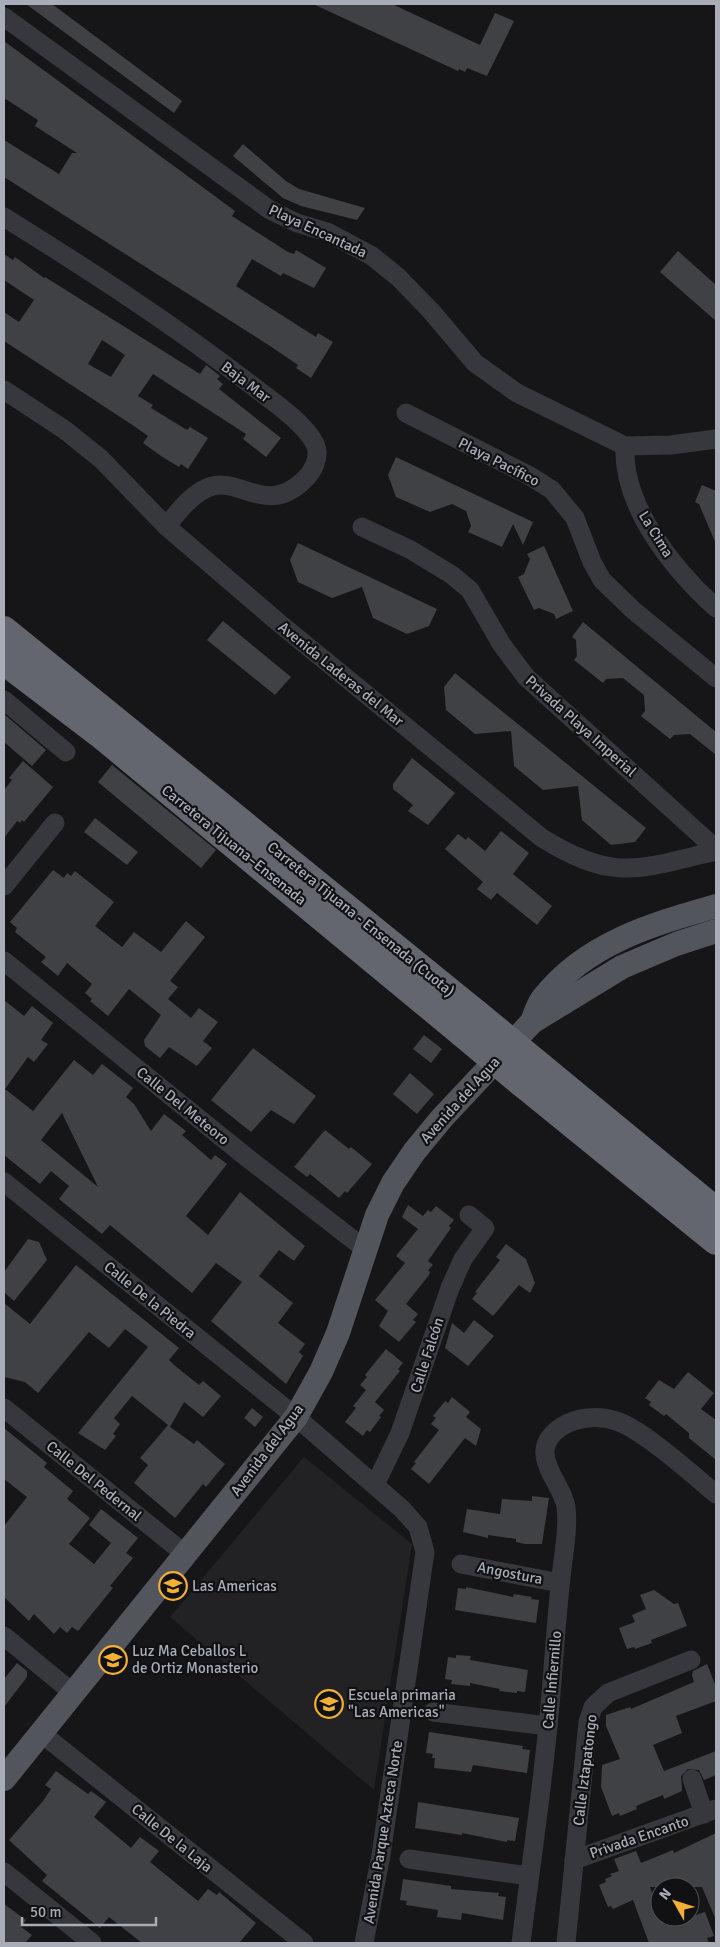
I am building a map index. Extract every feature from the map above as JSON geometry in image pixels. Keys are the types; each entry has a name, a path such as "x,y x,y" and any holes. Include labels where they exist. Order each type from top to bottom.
{"highway":[{"name":"Carretera Tijuana - Ensenada (Cuota)","path":"4,630 531,1075 716,1241"},
{"name":"Carretera Tijuana–Ensenada","path":"4,661 470,1024"},
{"name":"Carretera Tijuana - Ensenada (Cuota)","path":"531,1075 716,1211"}],"main road":[{"name":"Avenida del Agua","path":"532,1022 542,999 574,966 593,953 654,924 716,906"},
{"name":"Avenida del Agua","path":"4,1779 296,1417 321,1372 338,1333 377,1215 393,1183 414,1152 532,1022 622,967 676,944 716,930"}],"street":[{"name":"Playa Encantada","path":"4,17 270,210 297,223 327,232 372,256 398,277 431,311 474,363 517,393 625,446 671,444 716,439"},
{"name":"Baja Mar","path":"4,216 174,328 286,412 315,444 317,458 313,470 291,490 278,495 267,495 251,494 222,485 208,487 188,501 166,526"},
{"name":"Avenida Laderas del Mar","path":"4,390 65,430 101,459 166,526 279,623 542,838 567,854 608,868 628,870 716,850"},
{"name":"Playa Pacífico","path":"406,413 530,476 552,490 574,518 592,562 602,580 633,610 716,678"},
{"name":"La Cima","path":"625,446 624,467 632,494 651,531 676,566 716,608"},
{"name":"Privada Playa Imperial","path":"362,527 411,550 452,575 470,590 502,645 526,676 716,850"},
{"path":"4,700 66,752"},
{"path":"4,886 55,822"},
{"name":"Calle Del Meteoro","path":"4,961 245,1156 365,1248"},
{"name":"Calle De la Piedra","path":"4,1182 296,1417"},
{"name":"Calle Falcón","path":"375,1485 400,1433 450,1288 463,1259 484,1228 469,1216"},
{"name":"Calle Del Pedernal","path":"4,1408 185,1554"},
{"name":"Avenida Parque Azteca Norte","path":"296,1417 402,1509 418,1527 425,1552 381,1855 364,1943"},
{"name":"Calle Infiernillo","path":"521,1943 548,1726 560,1582 566,1537 566,1508 563,1496 547,1465 545,1450 550,1438 561,1427 580,1419 600,1418 617,1421 652,1444 716,1494"},
{"name":"Angostura","path":"461,1564 560,1582"},
{"path":"4,1636 73,1693"},
{"name":"Calle Iztapatongo","path":"566,1943 588,1722 593,1707 608,1693 691,1660"},
{"path":"433,1712 548,1726"},
{"name":"Calle De la Laja","path":"41,1733 304,1943"},
{"name":"Privada Encanto","path":"574,1860 710,1812 692,1779"},
{"path":"409,1859 529,1876"},
{"path":"4,1872 92,1943"}],"shaded area":[{"name":"Escuela primaria \"Las Americas\"","path":"304,1457 412,1544 374,1790 170,1617"}],"building":[{"path":"26,4 52,4 182,101 174,113"},
{"path":"313,4 392,4 480,45 495,13 514,21 487,76 467,68 465,72 459,69 458,71"},
{"path":"4,41 235,211 232,216 288,252 294,254 296,250 326,268 314,288 283,273 281,276 252,259 236,286 316,337 318,333 333,342 311,378 296,368 298,365 270,346 4,177 4,140 59,174 72,153 77,153 35,126 38,120 4,98"},
{"path":"243,144 286,181 299,189 365,208 357,220 301,206 283,198 233,156"},
{"path":"678,251 716,285 716,321 660,272"},
{"path":"4,254 13,260 15,257 44,278 200,374 206,365 220,376 217,379 223,384 219,389 281,438 266,457 243,439 246,434 153,374 138,396 153,405 151,408 187,430 190,427 208,438 188,469 181,464 179,467 143,443 148,436 4,341 4,312 19,322 34,300 4,280","holes":["102,340 125,355 111,377 88,364"]},
{"path":"396,457 533,522 523,545 513,524 502,547 468,532 471,526 466,511 452,504 430,512 396,497 388,475"},
{"path":"702,485 716,491 716,544 699,504 695,502"},
{"path":"298,543 437,609 429,626 407,634 373,618 362,587 332,598 298,582 290,560"},
{"path":"544,546 573,611 556,619 554,614 539,608 534,610 518,577 524,574 530,559 527,554"},
{"path":"223,621 291,677 275,695 207,640"},
{"path":"583,622 716,732 716,755 690,734 674,735 670,739 641,716 645,711 644,695 623,678 606,679 603,683 574,660 577,656 576,640 572,637"},
{"path":"455,673 646,828 635,842 611,845 582,820 578,786 543,790 514,766 511,731 475,734 446,710 444,687"},
{"path":"4,714 46,750 32,766 4,742"},
{"path":"412,758 455,793 428,825 408,811 413,805 393,789 393,784"},
{"path":"23,761 53,787 24,822 22,820 20,823 17,821 4,838 4,790 12,780 9,778"},
{"path":"112,765 216,850 201,868 98,782"},
{"path":"95,818 138,852 127,865 84,832"},
{"path":"501,831 529,853 513,874 552,906 537,925 497,893 491,900 477,889 483,882 445,849 458,834 466,840 468,837 485,851"},
{"path":"53,870 64,878 67,873 71,876 75,871 114,902 95,926 122,947 134,932 161,952 186,921 205,937 170,981 178,987 168,999 191,1018 199,1008 218,1022 203,1041 212,1048 197,1066 169,1047 160,1058 145,1046 144,1040 161,1015 129,989 108,1016 90,1001 92,999 85,993 92,984 67,963 58,976 41,962 46,957 15,932 17,928 10,922"},
{"path":"4,1000 24,1016 32,1006 53,1023 41,1040 48,1044 34,1062 28,1057 5,1089 33,1111 74,1060 93,1075 102,1064 133,1088 126,1097 134,1104 151,1131 164,1114 186,1131 182,1135 211,1160 215,1155 227,1164 186,1216 208,1235 240,1192 305,1246 294,1261 279,1250 259,1276 293,1303 278,1323 305,1344 299,1352 303,1356 286,1384 211,1321 242,1282 216,1263 192,1293 110,1225 102,1234 59,1199 69,1186 51,1171 40,1184 4,1155","holes":["62,1113 98,1187 41,1140"]},
{"path":"424,1035 442,1049 431,1063 413,1049"},
{"path":"253,1048 316,1096 294,1124 271,1110 251,1132 211,1100"},
{"path":"410,1073 434,1094 417,1114 393,1094"},
{"path":"325,1130 372,1164 347,1193 345,1191 339,1198 310,1174 307,1177 294,1167"},
{"path":"408,1205 423,1216 428,1210 431,1212 436,1206 454,1220 449,1226 451,1228 428,1261 433,1265 428,1270 430,1272 429,1275 406,1304 418,1314 413,1320 416,1322 399,1342 379,1326 388,1311 375,1300 405,1263 396,1256 418,1229 402,1217"},
{"path":"28,1239 39,1242 47,1260 14,1301 4,1292 4,1272"},
{"path":"506,1244 526,1259 535,1283 530,1293 519,1285 493,1316 472,1299 477,1293 475,1292 500,1260 496,1257"},
{"path":"76,1265 179,1348 169,1360 174,1365 199,1385 203,1381 221,1396 203,1417 184,1402 170,1427 194,1444 197,1440 225,1464 206,1487 203,1484 175,1518 134,1483 148,1465 140,1458 168,1425 132,1396 114,1418 120,1424 113,1434 116,1436 105,1450 78,1433 148,1347 125,1329 109,1348 89,1332 38,1393 25,1382 4,1377 4,1303 30,1324"},
{"path":"474,1320 494,1336 468,1366 445,1348 452,1323 464,1333"},
{"path":"386,1349 403,1363 398,1369 400,1371 375,1402 384,1410 379,1416 381,1417 370,1432 367,1430 363,1436 345,1422 356,1408 353,1406 366,1390 360,1385 367,1377 365,1375"},
{"path":"688,1372 714,1393 701,1409 716,1420 716,1460 689,1438 689,1433 666,1414 664,1416 649,1405 651,1402 645,1398 659,1380 674,1389"},
{"path":"452,1397 470,1412 466,1417 481,1429 476,1446 465,1438 429,1484 411,1469 416,1463 414,1462 439,1430 431,1424 436,1418 433,1416 445,1401 448,1403"},
{"path":"252,1408 263,1417 255,1427 244,1418"},
{"path":"4,1428 47,1463 44,1467 73,1491 67,1499 90,1518 69,1544 94,1564 111,1543 89,1525 101,1509 138,1538 126,1553 133,1558 110,1586 113,1588 78,1631 72,1627 67,1633 60,1627 54,1634 34,1614 29,1621 4,1597 4,1526 27,1497 4,1479"},
{"path":"532,1496 549,1498 542,1544 525,1544 516,1542 516,1539 488,1535 488,1538 463,1532 467,1509 500,1514 502,1499 532,1501"},
{"path":"466,1587 513,1597 514,1594 532,1597 531,1599 539,1600 536,1623 455,1610 458,1588 466,1589"},
{"path":"654,1590 674,1604 678,1603 687,1626 651,1640 652,1643 635,1649 634,1647 627,1649 619,1628 635,1622 632,1615 646,1609 640,1595"},
{"path":"456,1655 471,1656 470,1660 528,1670 525,1692 499,1691 500,1689 470,1683 470,1686 451,1684 452,1680 445,1679 448,1657 456,1658"},
{"path":"17,1663 27,1671 27,1677 4,1707 4,1679"},
{"path":"707,1664 716,1687 716,1701 676,1716 682,1733 653,1745 664,1771 716,1751 716,1775 704,1780 699,1770 688,1769 681,1776 682,1791 664,1799 663,1795 636,1806 637,1809 620,1816 619,1813 612,1816 601,1787 602,1765 620,1759 606,1726 606,1715 630,1707 631,1709 694,1682 693,1671"},
{"path":"429,1732 523,1746 522,1749 530,1750 527,1773 473,1765 471,1772 434,1768 435,1758 432,1758 433,1754 426,1753"},
{"path":"56,1771 88,1794 91,1791 106,1802 94,1817 131,1848 140,1837 159,1851 150,1862 198,1901 208,1889 217,1895 219,1892 256,1923 239,1943 142,1943 109,1917 100,1928 42,1881 47,1875 9,1840 43,1801 51,1789 45,1785"},
{"path":"418,1802 519,1818 515,1841 507,1840 507,1842 462,1833 462,1835 415,1828"},
{"path":"716,1833 716,1920 702,1887 700,1887 700,1877 650,1877 650,1927 700,1927 700,1914 705,1912 714,1936 707,1938 709,1943 649,1943 633,1900 613,1909 611,1906 608,1907 599,1885 606,1882 605,1879 612,1876 610,1874 619,1871 614,1859 636,1851 641,1863 673,1850 674,1853"},
{"path":"403,1879 451,1886 451,1889 499,1893 498,1896 506,1897 503,1920 462,1913 461,1920 437,1917 438,1910 406,1905 407,1901 400,1900"},
{"path":"4,1904 26,1920 21,1927 32,1935 25,1943 4,1943"}],"place":[{"name":"Las Americas","path":"173,1586"},
{"name":"Luz Ma Ceballos L de Ortiz Monasterio","path":"113,1660"},
{"name":"Escuela primaria \"Las Americas\"","path":"329,1704"}]}
